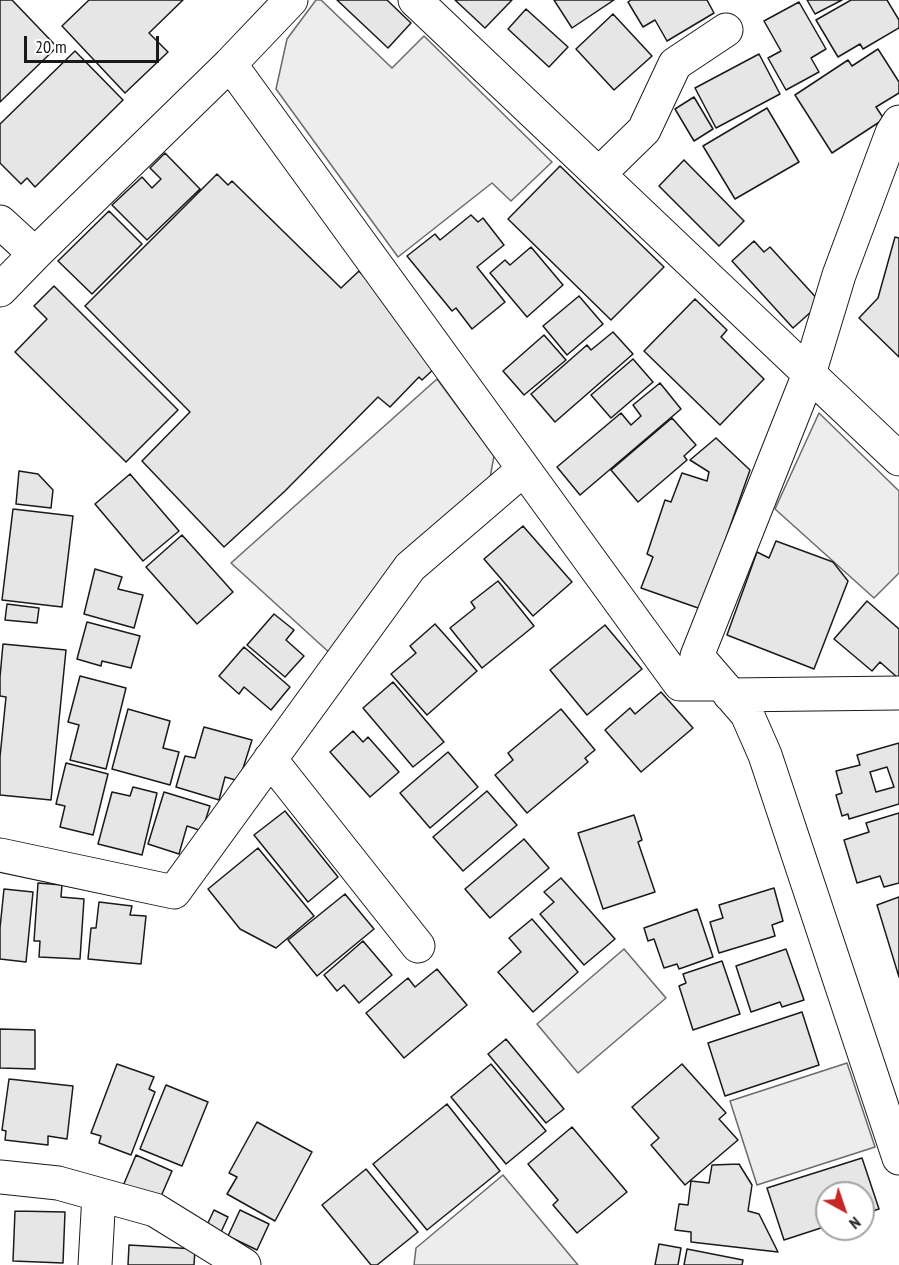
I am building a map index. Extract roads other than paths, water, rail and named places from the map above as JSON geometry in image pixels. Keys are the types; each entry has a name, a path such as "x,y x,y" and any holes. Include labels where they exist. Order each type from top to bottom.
{"street":[{"path":"0,290 230,64 291,0"},
{"path":"415,0 899,459"},
{"path":"599,174 644,130 675,64 726,30"},
{"path":"230,64 680,684 726,690 899,693"},
{"path":"899,122 892,133 838,275 809,374 697,656 747,714 765,755 899,1158"},
{"path":"0,222 35,254"},
{"path":"0,855 174,892 410,567 524,469"},
{"path":"270,759 418,946"},
{"path":"0,1177 58,1183 155,1210 244,1265"},
{"path":"95,1265 99,1195"}]}
